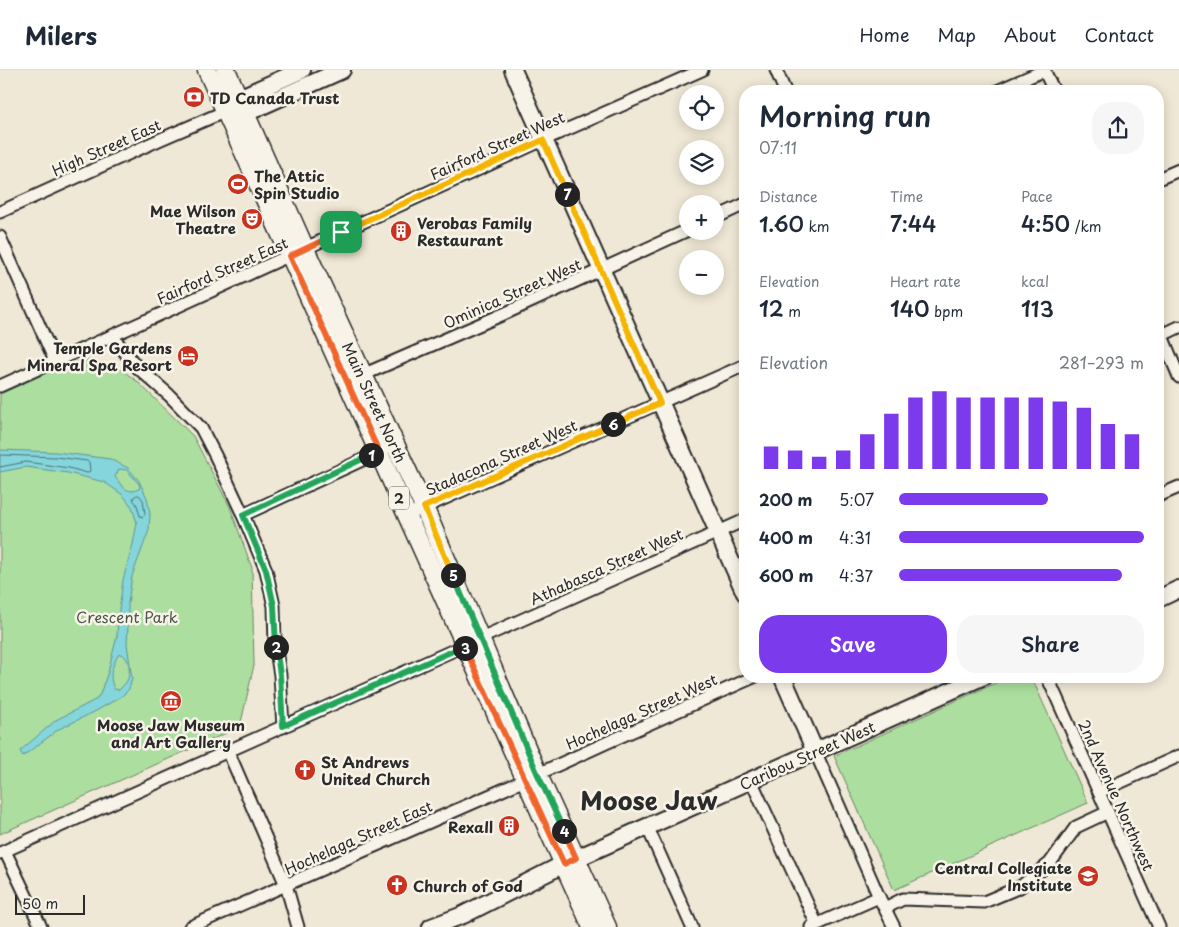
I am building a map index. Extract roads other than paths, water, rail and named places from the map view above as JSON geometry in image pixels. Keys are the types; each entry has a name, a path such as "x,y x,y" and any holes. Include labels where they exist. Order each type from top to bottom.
{"main road":[{"name":"Main Street North","path":"207,70 226,112 297,252 355,379 379,452 407,515 472,642 570,861 606,927"},
{"name":"Main Street North","path":"226,70 242,106 297,252"},
{"name":"Main Street North","path":"355,379 395,445 424,507 472,642"},
{"name":"Main Street North","path":"570,861 592,927"}],"street":[{"path":"242,106 302,70"},
{"path":"226,112 342,70"},
{"path":"513,70 739,579"},
{"name":"Fairford Street West","path":"297,252 702,70"},
{"path":"776,70 782,85"},
{"path":"1010,85 1044,70 1051,85"},
{"name":"High Street East","path":"0,212 161,139 226,112"},
{"path":"1164,177 1179,170"},
{"path":"724,214 739,207"},
{"name":"Ominica Street West","path":"355,379 679,234"},
{"path":"0,237 55,361"},
{"name":"Fairford Street East","path":"0,386 297,252"},
{"path":"1164,332 1179,327"},
{"path":"112,336 136,366 169,395 201,428 243,515 266,570 274,606 275,644 280,675 283,726"},
{"path":"1164,344 1179,377"},
{"name":"Stadacona Street West","path":"407,515 739,368"},
{"path":"243,515 395,445"},
{"path":"1164,493 1179,487"},
{"name":"Athabasca Street West","path":"2,852 739,523"},
{"path":"1164,596 1179,589"},
{"name":"Hochelaga Street West","path":"532,778 740,683"},
{"path":"785,683 894,927"},
{"name":"Caribou Street West","path":"432,927 463,915 570,861 968,683"},
{"name":"2nd Avenue Northwest","path":"1050,683 1159,927"},
{"path":"228,751 286,885 298,927"},
{"path":"1099,792 1179,756"},
{"name":"Hochelaga Street East","path":"190,927 532,778"},
{"path":"751,780 814,926 879,897"},
{"path":"885,908 903,899 984,902 1020,887 1050,863 1076,827 1108,812"},
{"path":"647,826 692,927"},
{"path":"2,852 41,927"}],"water":[{"path":"0,450 56,452 110,459 128,468 139,481 147,498 150,514 149,530 132,576 128,603 127,644 132,679 129,689 122,696 96,711 59,729 23,756 20,751 56,720 97,699 100,694 117,636 123,580 137,523 132,507 123,495 104,482 68,473 26,467 0,472","holes":["119,469 127,470 139,484 140,488 132,491 123,487 115,477","122,654 127,659 129,674 127,681 119,690 114,689 111,675 118,655"]}],"place":[{"name":"TD Canada Trust","path":"194,97"},
{"name":"The Attic Spin Studio","path":"238,184"},
{"name":"Mae Wilson Theatre","path":"252,219"},
{"name":"Verobas Family Restaurant","path":"401,231"},
{"name":"Temple Gardens Mineral Spa Resort","path":"188,356"},
{"name":"Moose Jaw Museum and Art Gallery","path":"171,701"},
{"name":"St Andrews United Church","path":"305,770"},
{"name":"Rexall","path":"509,826"},
{"name":"Central Collegiate Institute","path":"1088,876"},
{"name":"Church of God","path":"397,885"}],"district":[{"name":"Moose Jaw","path":"649,800"}],"park label":[{"name":"Crescent Park","path":"127,616"}]}
